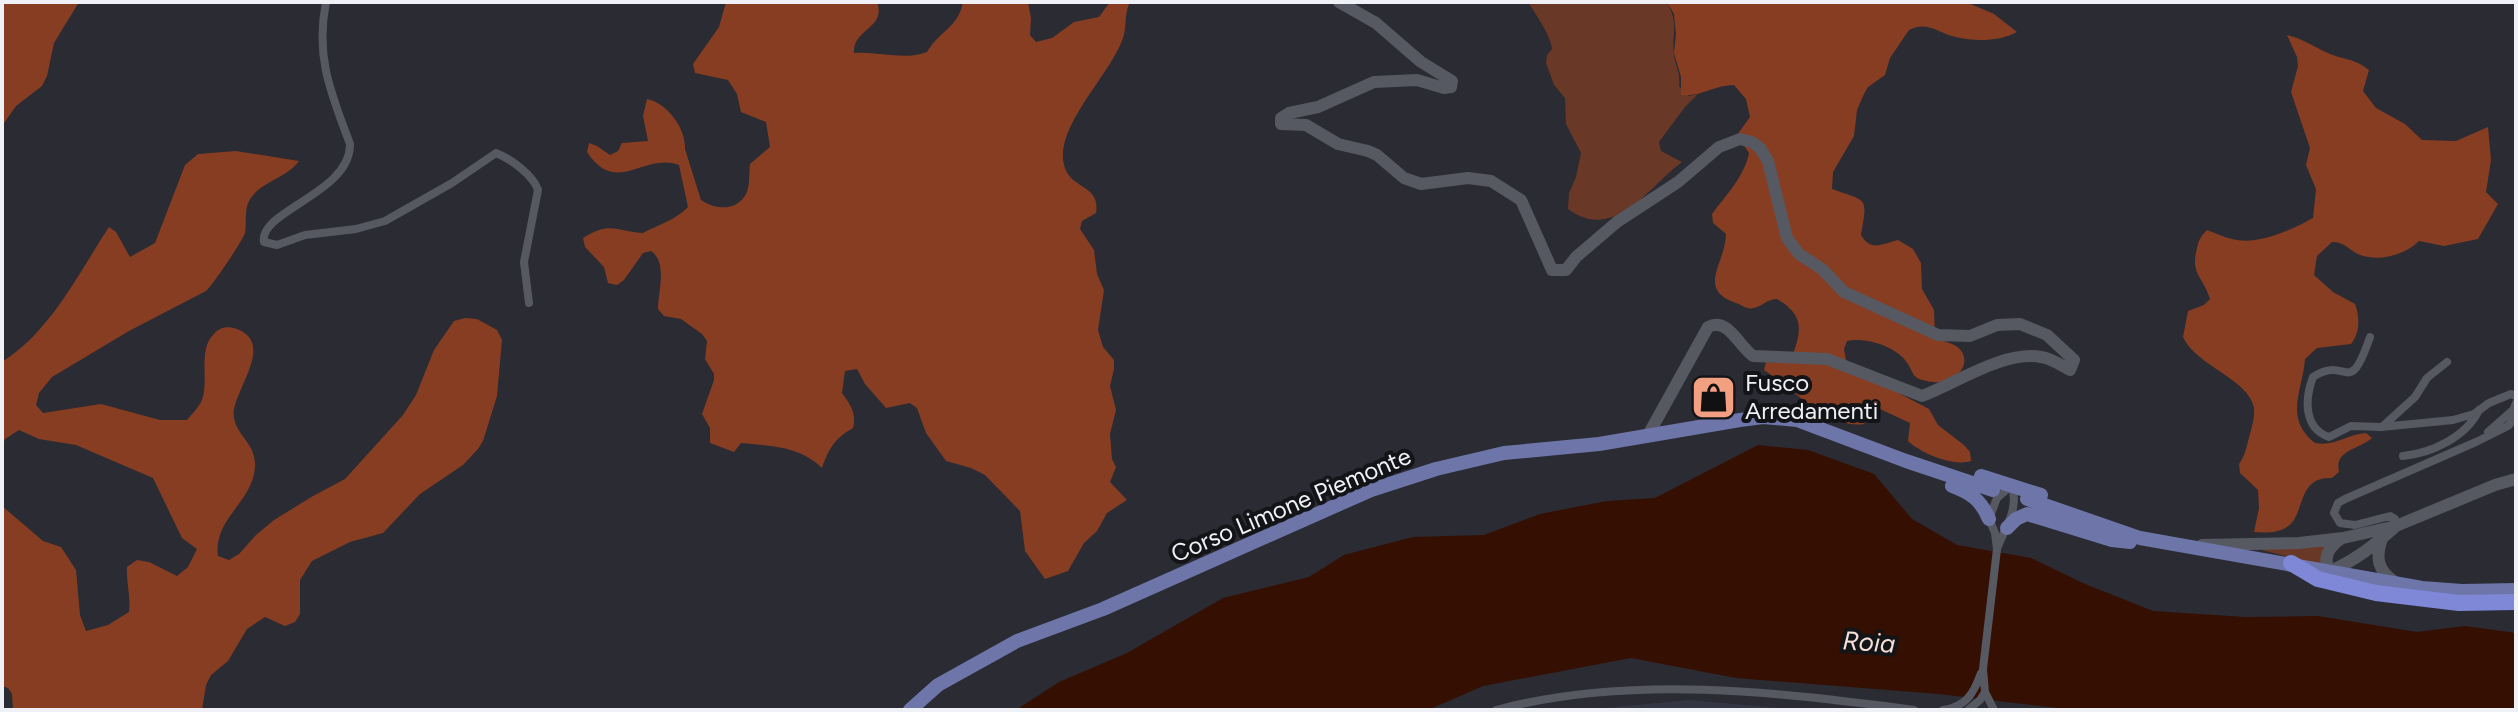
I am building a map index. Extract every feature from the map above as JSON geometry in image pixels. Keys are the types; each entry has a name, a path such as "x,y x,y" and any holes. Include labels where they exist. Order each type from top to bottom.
{"highway":[{"path":"2291,563 2318,579 2406,598 2459,603 2516,602"}],"main road":[{"path":"1339,2 1376,23 1421,62 1452,81 1451,87 1417,80 1374,82 1318,107 1289,113 1281,118 1281,124 1306,125 1338,144 1368,151 1404,178 1421,184 1468,178 1491,181 1512,192 1521,200 1552,270 1566,270 1576,257 1617,222 1678,182 1719,147 1740,139 1760,148 1768,161 1787,238 1799,254 1822,269 1844,292 1938,335 1970,336 1997,325 2020,324 2047,335 2074,360 2070,370 2044,357 2006,359 1922,396 1827,359 1753,356 1729,330 1716,324 1708,327 1647,437"},
{"name":"Corso Limone Piemonte","path":"910,710 938,685 1017,641 1103,609 1371,490 1436,469 1504,453 1599,444 1763,417 1797,420 1993,490"},
{"path":"1797,420 1817,421 1914,456 2012,485 2110,519 2166,543"},
{"path":"1797,420 1828,438 1906,471 1969,492 1988,510"},
{"path":"2186,545 2299,543 2343,538 2396,526 2516,479"},
{"path":"2027,499 2140,538 2166,543 2398,584 2462,591 2516,590"},
{"path":"2012,521 2027,514 2035,515 2112,540 2140,544 2166,543"},
{"path":"2330,571 2343,566 2396,526"},
{"path":"2330,571 2326,565 2327,554 2343,538"},
{"path":"2382,539 2378,555 2380,568 2398,584"}],"street":[{"path":"326,2 321,43 323,66 350,144 350,156 341,172 309,199 270,223 264,234 264,242 277,245 305,235 356,229 385,221 452,183 496,153 506,157 529,177 538,190 524,262 529,303"},
{"path":"2370,337 2358,369 2351,373 2321,371 2313,377 2306,403 2308,413 2322,435 2329,437 2351,426 2381,427 2453,420 2500,398 2511,394 2516,396"},
{"path":"2381,427 2415,397 2427,378 2447,362"},
{"path":"2482,439 2513,410 2516,403"},
{"path":"2403,456 2423,454 2437,448 2472,425 2480,409"},
{"path":"2396,526 2395,519 2390,516 2355,525 2340,523 2334,513 2338,503 2345,499 2482,439 2508,426 2516,417"},
{"path":"1994,710 1985,692 1983,669 1997,549 1988,510 2012,485"},
{"path":"1997,549 2012,521 2015,503 2012,485"},
{"path":"1969,708 1983,669"},
{"path":"1496,710 1571,694 1662,689 1845,701 1914,710"},
{"path":"1943,710 1969,708 1985,692"}],"shaded area":[{"path":"2,2 79,2 54,43 42,86 16,106 2,126"},
{"path":"726,2 877,2 877,18 858,39 854,53 900,56 927,52 957,18 963,2 1028,2 1030,35 1036,42 1052,38 1074,22 1099,17 1110,2 1130,2 1117,52 1075,118 1063,150 1067,173 1090,192 1096,204 1096,213 1082,221 1080,229 1094,250 1097,274 1104,290 1098,330 1103,347 1114,360 1110,386 1116,410 1110,434 1112,459 1116,467 1110,482 1127,500 1107,513 1068,571 1045,579 1025,551 1020,511 985,475 946,461 926,433 917,408 910,403 886,408 865,384 857,369 845,371 842,393 853,414 853,428 833,444 822,468 804,455 784,448 741,443 734,452 710,443 710,428 702,414 714,380 705,359 707,341 681,319 664,316 658,309 661,270 656,256 651,251 643,253 617,285 608,283 604,267 585,247 583,238 600,230 613,228 643,233 688,207 679,165 654,164 620,172 609,171 598,165 587,152 589,143 610,155 618,151 622,143 648,141 643,116 647,99 662,106 679,125 701,200 713,206 732,206 747,192 750,164 770,147 766,122 741,112 737,94 728,80 695,73 693,64 719,27"},
{"path":"1528,2 1667,2 1671,10 1679,86 1689,96 1698,94 1659,142 1661,151 1682,162 1630,208 1615,216 1601,220 1585,218 1568,209 1569,193 1581,153 1566,124 1565,98 1554,85 1546,63 1551,44"},
{"path":"1667,2 1966,2 1994,14 2017,32 2002,38 1977,40 1926,27 1909,30 1890,58 1885,75 1868,87 1864,94 1857,110 1854,136 1833,172 1832,189 1858,199 1864,206 1861,235 1869,244 1898,240 1913,249 1921,263 1922,289 1934,310 1935,338 1957,347 1964,359 1961,370 1951,378 1939,382 1925,381 1916,377 1905,360 1894,351 1854,340 1847,341 1844,349 1847,366 1929,409 1938,425 1970,452 1971,461 1955,462 1921,450 1908,441 1910,423 1880,409 1872,410 1864,424 1838,420 1811,406 1764,370 1766,362 1791,360 1799,333 1797,318 1777,299 1754,308 1745,307 1724,297 1717,291 1715,283 1726,234 1713,223 1712,214 1747,162 1749,153 1737,135 1750,117 1746,99 1734,85 1681,95 1681,77 1674,53 1674,14"},
{"path":"2287,35 2359,63 2369,70 2363,91 2376,108 2405,124 2422,140 2456,141 2488,127 2491,160 2486,192 2498,204 2478,239 2444,246 2419,241 2406,251 2380,258 2364,256 2332,242 2317,256 2314,275 2333,292 2355,304 2358,325 2351,344 2317,348 2305,359 2297,403 2300,424 2315,443 2328,443 2366,433 2372,438 2340,459 2339,472 2332,478 2312,483 2287,527 2254,532 2259,508 2258,490 2240,473 2239,464 2247,445 2254,408 2243,389 2199,356 2183,337 2188,311 2210,299 2195,264 2199,242 2207,230 2242,241 2263,239 2313,218 2316,189 2306,165 2310,148 2291,92 2298,66"},
{"path":"236,151 299,161 254,194 247,205 245,233 206,291 129,331 52,377 39,393 36,405 43,413 101,404 160,420 187,420 202,400 209,341 225,327 247,335 253,345 253,356 234,408 234,418 251,449 255,464 251,485 226,523 218,544 218,556 229,560 274,520 345,479 403,415 416,395 434,350 454,321 465,318 477,319 497,330 502,340 497,396 483,441 463,465 420,494 383,533 350,542 312,561 300,580 300,614 295,622 285,626 265,617 247,629 228,661 211,675 202,710 13,710 12,694 2,686 2,506 43,541 61,547 76,570 80,615 86,631 108,625 129,612 127,567 137,560 149,562 177,576 188,567 197,549 182,538 153,478 76,445 39,439 19,430 5,439 2,447 2,362 49,318 109,227 116,232 130,257 155,243 185,165 198,154"},
{"path":"2328,546 2323,566 2262,550 2264,547"},
{"path":"1689,700 1804,710 1584,710"}],"water":[{"name":"Roia","path":"1758,445 1808,450 1874,474 1912,519 1957,545 2031,558 2153,611 2245,617 2318,616 2417,632 2465,626 2516,633 2516,710 2075,710 1939,694 1736,678 1631,658 1483,686 1428,710 1016,710 1059,682 1127,653 1223,598 1309,577 1344,555 1413,537 1484,535 1540,514 1607,501 1655,498"}],"place":[{"name":"Fusco Arredamenti","path":"1714,397"}]}
